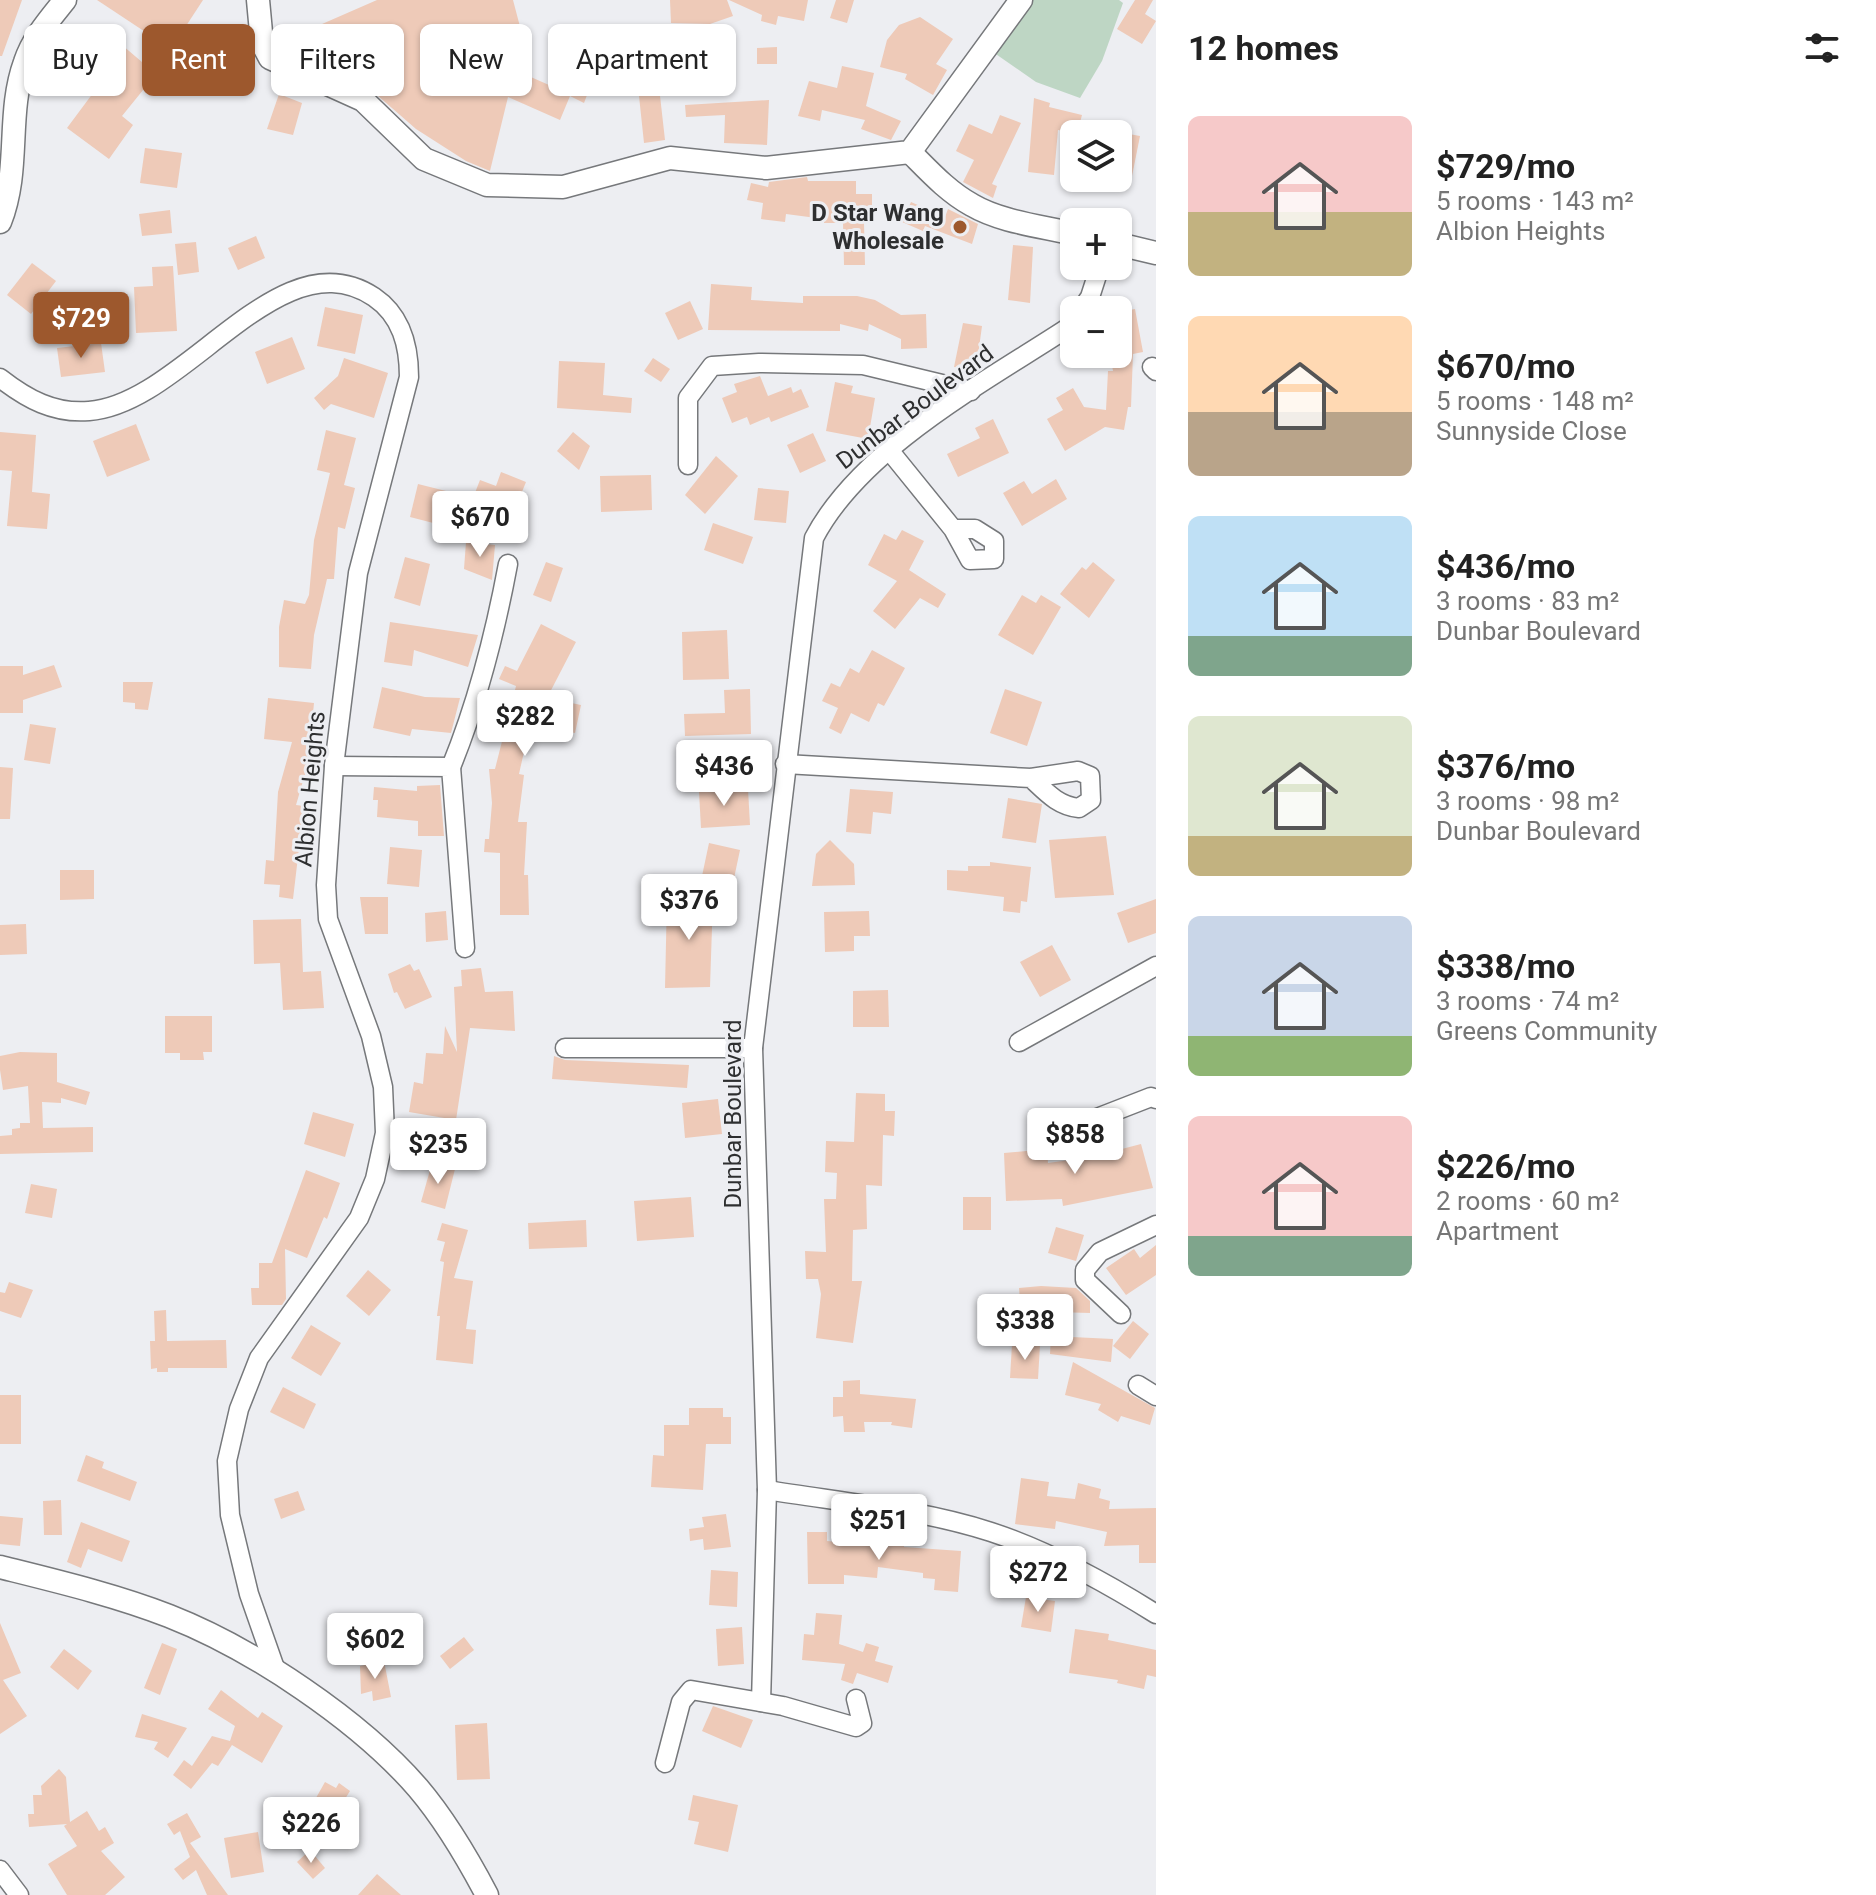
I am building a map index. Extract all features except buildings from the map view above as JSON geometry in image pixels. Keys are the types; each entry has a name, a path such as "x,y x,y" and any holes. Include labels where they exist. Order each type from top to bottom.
{"street":[{"path":"0,222 13,183 18,96 24,64 38,34 65,0"},
{"path":"258,0 262,43 270,58 363,100 424,159 487,185 563,187 670,158 766,168 910,152 1021,0"},
{"path":"910,152 939,181 972,206 1002,217 1060,231"},
{"path":"1132,247 1156,253"},
{"name":"Albion Heights","path":"0,378 25,398 57,409 90,411 122,403 153,389 283,295 314,283 340,283 361,289 393,315 409,353 409,377 358,573 334,766 326,885 328,919 371,1036 383,1087 385,1133 375,1179 359,1218 259,1358 239,1409 227,1461 230,1515 249,1594 276,1671"},
{"name":"Dunbar Boulevard","path":"761,1702 767,1490 753,1048 814,538 829,508 851,483 889,450 1060,333"},
{"path":"688,465 688,398 712,366 759,363 863,365 971,391"},
{"path":"889,450 953,529"},
{"path":"465,948 451,767 472,717 495,632 508,564"},
{"path":"785,764 1031,778"},
{"path":"334,766 451,767"},
{"path":"1019,1042 1156,966"},
{"path":"565,1048 753,1048"},
{"path":"1061,1132 1151,1097 1156,1099"},
{"path":"1121,1314 1085,1280 1085,1270 1100,1252 1156,1225"},
{"path":"1138,1385 1156,1396"},
{"path":"767,1490 990,1531 1048,1554 1156,1614"},
{"path":"0,1567 167,1615 214,1635 276,1671 371,1741 417,1788 458,1842 487,1895"},
{"path":"665,1763 681,1702 691,1690 761,1702 856,1727 862,1723 856,1699"},
{"path":"0,1870 19,1895"}],"green space":[{"path":"1026,0 1119,0 1123,3 1102,61 1080,98 1036,82 990,50"}],"place":[{"name":"D Star Wang Wholesale","path":"960,227"}]}
